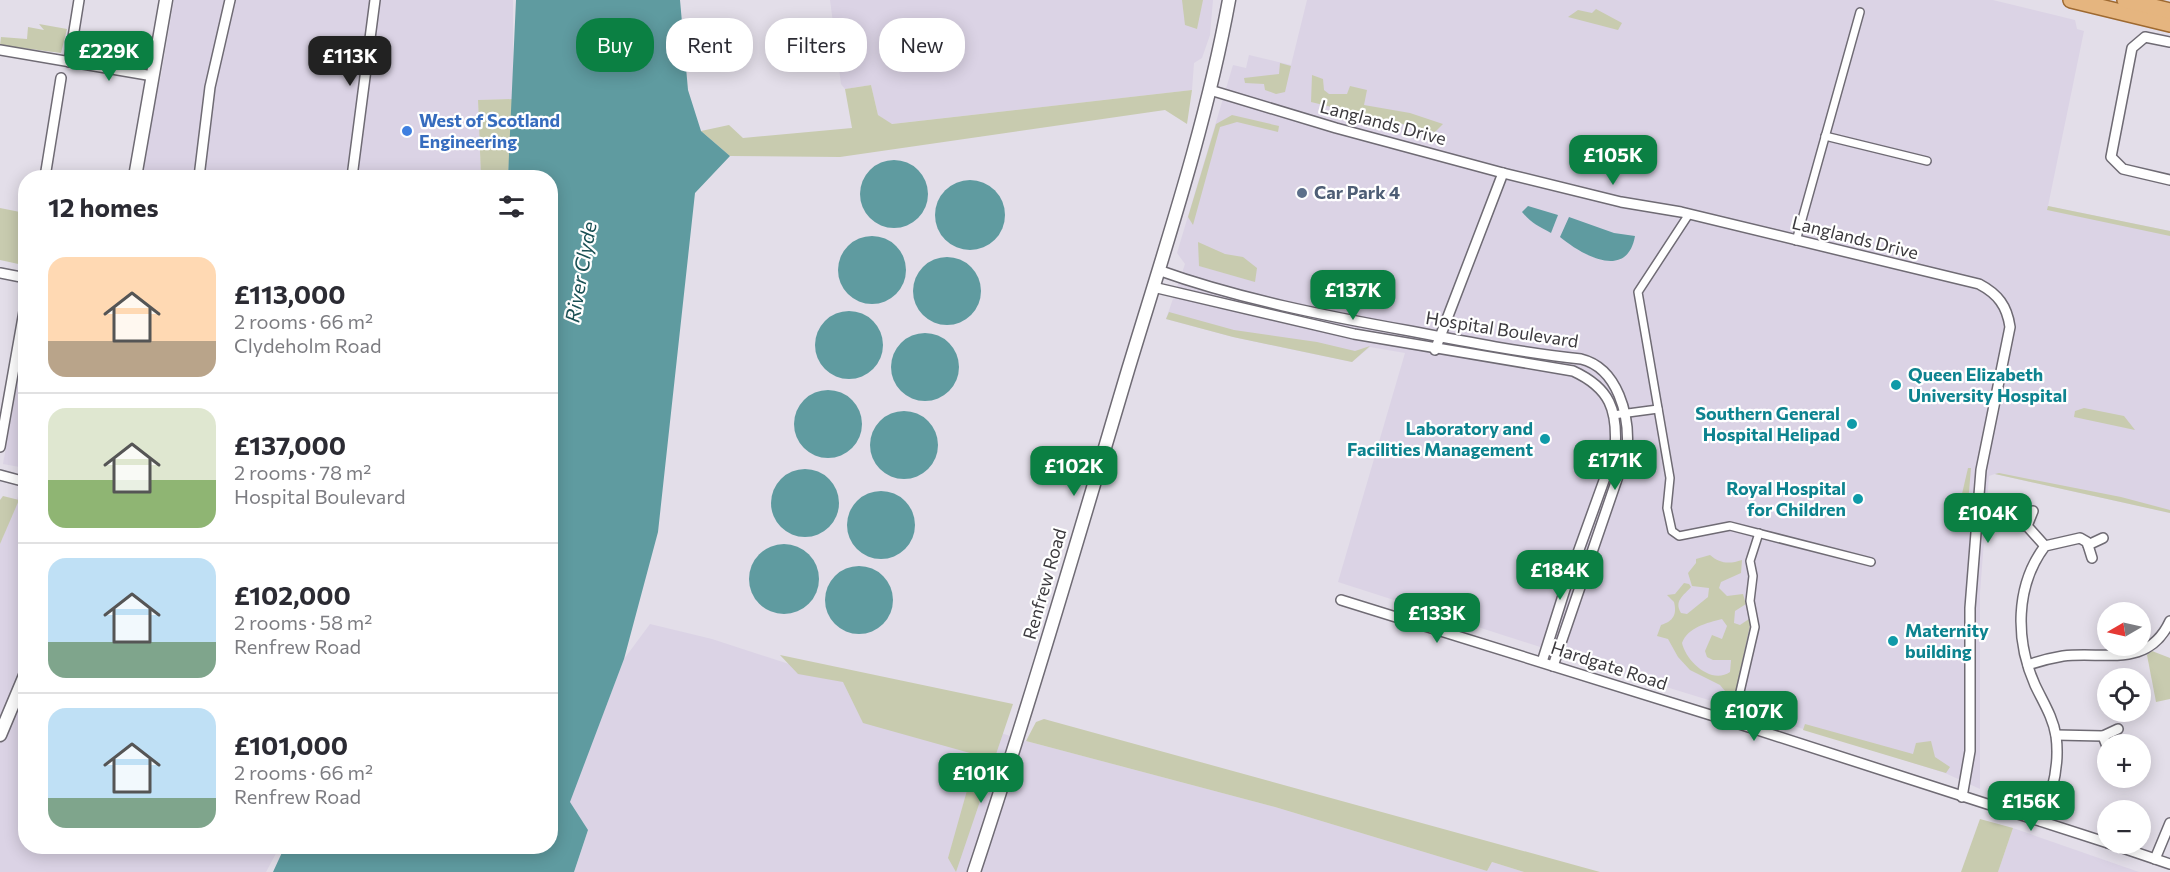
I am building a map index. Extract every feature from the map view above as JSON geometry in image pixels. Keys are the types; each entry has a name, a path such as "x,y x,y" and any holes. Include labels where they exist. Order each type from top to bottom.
{"main road":[{"path":"2126,0 2170,10"},
{"path":"2074,1 2170,24"},
{"path":"2074,1 2170,30"}],"street":[{"path":"69,62 79,0"},
{"path":"136,170 166,0"},
{"path":"200,170 210,87 230,0"},
{"path":"353,170 375,0"},
{"name":"Renfrew Road","path":"974,872 1025,716 1158,270 1210,90 1229,0"},
{"path":"1796,241 1860,12"},
{"path":"2170,42 2145,37 2132,48 2111,158 2123,169 2170,180"},
{"path":"0,50 153,76"},
{"path":"46,170 61,78"},
{"name":"Langlands Drive","path":"1210,90 1314,122 1503,173 1621,202 1689,214 1979,285 1994,293 2006,310 2010,327 1979,489 1970,608 1970,751 1962,797"},
{"path":"1825,136 1927,161"},
{"path":"1435,350 1438,337 1503,173"},
{"path":"1689,214 1638,292 1670,478 1667,508 1672,531 1679,536 1730,526 1871,562"},
{"name":"Hospital Boulevard","path":"1158,270 1247,296 1347,320 1591,361 1606,372 1614,382 1618,415 1613,458 1567,583 1542,662"},
{"path":"0,273 18,276"},
{"name":"Hospital Boulevard","path":"1153,287 1354,334 1435,350 1573,371 1596,382 1605,391 1618,415 1628,443 1625,458 1553,666"},
{"path":"0,447 18,345"},
{"path":"1618,415 1658,409"},
{"path":"0,475 18,480"},
{"path":"2027,525 2033,512"},
{"path":"2010,526 2027,525"},
{"path":"2027,525 2046,546"},
{"path":"1733,722 1755,627 1750,601 1753,576 1750,561 1759,534"},
{"path":"2041,821 2055,772 2056,735 2048,710 2028,665 2021,630 2022,601 2029,575 2046,546 2073,537 2083,540 2088,545 2092,558"},
{"path":"2088,545 2103,538"},
{"name":"Hardgate Road","path":"1341,600 1733,722 2097,839"},
{"path":"2028,665 2064,656 2110,657 2129,654 2157,640 2170,621"},
{"path":"0,735 18,692"},
{"path":"2107,734 2118,729"},
{"path":"2056,735 2097,736"},
{"path":"2155,859 2170,823"},
{"name":"Hardgate Road","path":"2140,854 2170,864"}],"shaded area":[{"path":"174,0 513,0 513,99 478,100 481,170 137,170 161,76"},
{"path":"830,0 1213,0 1210,35 1202,58 1194,63 1192,90 891,124 878,115 871,85 845,89 841,84 839,72 867,72 867,18 832,18"},
{"path":"1307,0 1993,0 2075,20 2077,29 2084,31 2048,206 2170,231 2170,513 1995,474 1989,476 1980,593 1980,789 1945,773 1624,674 1338,582 1405,353 1370,347 1352,362 1233,337 1166,319 1185,264 1177,253 1233,65 1246,68 1249,55 1291,65"},
{"path":"18,380 18,467 3,464"},
{"path":"18,496 18,854 276,854 266,872 0,872 0,544"},
{"path":"650,624 712,639 1026,741 1275,807 1487,871 1492,862 1524,872 574,872 588,830 569,803 624,659"},
{"path":"2013,828 2139,872 1998,872"}],"green space":[{"path":"1182,0 1203,0 1197,29 1185,25"},
{"path":"1596,9 1622,23 1618,30 1568,17 1578,10 1592,13"},
{"path":"39,24 67,29 61,53 0,45 1,37 27,39 28,27 44,30"},
{"path":"1280,63 1291,66 1285,92 1276,94 1265,90 1264,84 1245,83 1244,78 1279,74"},
{"path":"1312,75 1323,79 1324,90 1329,94 1347,94 1350,86 1367,90 1364,105 1410,113 1443,124 1435,132 1311,102"},
{"path":"871,85 878,115 892,124 1192,90 1187,124 1165,110 840,157 730,156 701,131 729,125 743,138 852,128 845,89"},
{"path":"513,99 508,170 481,170 478,100"},
{"path":"1232,115 1279,126 1278,132 1237,122 1220,127 1193,225 1188,217 1216,124"},
{"path":"2048,206 2170,231 2170,236 2047,210"},
{"path":"0,208 18,212 18,264 0,260"},
{"path":"1198,242 1225,254 1243,257 1257,268 1255,282 1199,266"},
{"path":"1169,312 1234,330 1317,342 1355,351 1370,346 1352,362 1233,337 1166,319"},
{"path":"2084,408 2124,416 2135,430 2074,417 2075,411"},
{"path":"1968,468 1971,468 1966,527 1955,524"},
{"path":"1995,474 2121,497 2170,510 2170,513"},
{"path":"3,496 18,500 0,544 0,500"},
{"path":"1710,555 1725,562 1742,560 1741,573 1721,582 1719,588 1727,596 1743,594 1746,604 1735,611 1734,623 1740,625 1749,619 1751,621 1732,708 1726,706 1725,691 1720,685 1690,670 1678,657 1668,639 1657,636 1661,625 1672,619 1675,613 1674,602 1667,595 1675,594 1684,583 1689,584 1691,587 1680,599 1678,605 1681,613 1687,614 1708,597 1709,588 1692,586 1688,573 1696,563 1696,559","holes":["1722,619 1727,626 1722,639 1712,635 1705,651 1707,657 1713,660 1731,660 1730,672 1715,675 1700,669 1684,650 1682,643 1685,638 1693,629 1704,624"]},
{"path":"2151,652 2170,658 2170,699 2156,702 2147,656 2151,656"},
{"path":"780,655 1013,704 956,872 948,858 977,755 863,723 843,682 798,674"},
{"path":"1044,719 1600,872 1524,872 1492,862 1487,871 1275,807 1026,741 1036,722"},
{"path":"1805,724 1913,754 1916,743 1931,741 1935,757 1950,767 1946,773 1803,730"},
{"path":"1980,819 2013,828 1998,872 1961,872"}],"water":[{"name":"River Clyde","path":"516,0 680,0 682,18 666,18 666,72 686,72 688,90 701,131 730,156 695,193 658,532 624,659 570,802 588,830 574,872 273,872 281,854 558,854 558,170 508,170"},
{"path":"901,160 913,166 922,175 928,187 926,207 918,218 901,228 887,228 870,218 862,207 860,187 870,170 881,162"},
{"path":"970,180 989,186 999,196 1005,215 999,234 989,244 970,250 951,244 941,234 935,215 941,196 951,186"},
{"path":"1528,206 1558,215 1551,233 1528,219 1522,212"},
{"path":"1569,217 1614,233 1635,236 1630,250 1623,258 1614,261 1603,260 1580,251 1560,237"},
{"path":"865,236 879,236 891,241 901,251 906,270 901,289 891,299 879,304 865,304 853,299 843,289 838,277 838,263 843,251 853,241"},
{"path":"954,257 966,263 975,272 981,284 979,304 971,315 954,325 940,325 923,315 915,304 913,284 923,267 934,259"},
{"path":"842,311 856,311 868,316 878,326 883,345 878,364 868,374 856,379 842,379 830,374 820,364 815,352 815,338 820,326 830,316"},
{"path":"932,333 944,339 953,348 959,360 957,380 949,391 932,401 918,401 901,391 893,380 891,360 901,343 912,335"},
{"path":"821,390 835,390 847,395 857,405 862,424 857,443 847,453 835,458 821,458 809,453 799,443 794,431 794,417 799,405 809,395"},
{"path":"904,411 917,414 928,421 935,432 938,445 935,458 928,469 917,476 904,479 891,476 880,469 873,458 870,445 873,432 880,421 891,414"},
{"path":"812,469 824,475 833,484 839,496 837,516 829,527 812,537 798,537 781,527 773,516 771,496 781,479 792,471"},
{"path":"881,491 894,494 905,501 912,512 915,525 912,538 905,549 894,556 881,559 868,556 857,549 850,538 847,525 850,512 857,501 868,494"},
{"path":"784,544 803,550 813,560 819,579 813,598 803,608 784,614 765,608 755,598 749,579 755,560 765,550"},
{"path":"859,566 872,568 883,576 891,587 893,600 891,613 883,624 872,632 859,634 846,632 835,624 827,613 825,600 827,587 835,576 846,568"}],"place":[{"name":"West of Scotland Engineering","path":"407,131"},
{"name":"Car Park 4","path":"1302,193"},
{"name":"Queen Elizabeth University Hospital","path":"1896,385"},
{"name":"Southern General Hospital Helipad","path":"1852,424"},
{"name":"Laboratory and Facilities Management","path":"1545,439"},
{"name":"Royal Hospital for Children","path":"1858,499"},
{"name":"Maternity building","path":"1893,641"}]}
